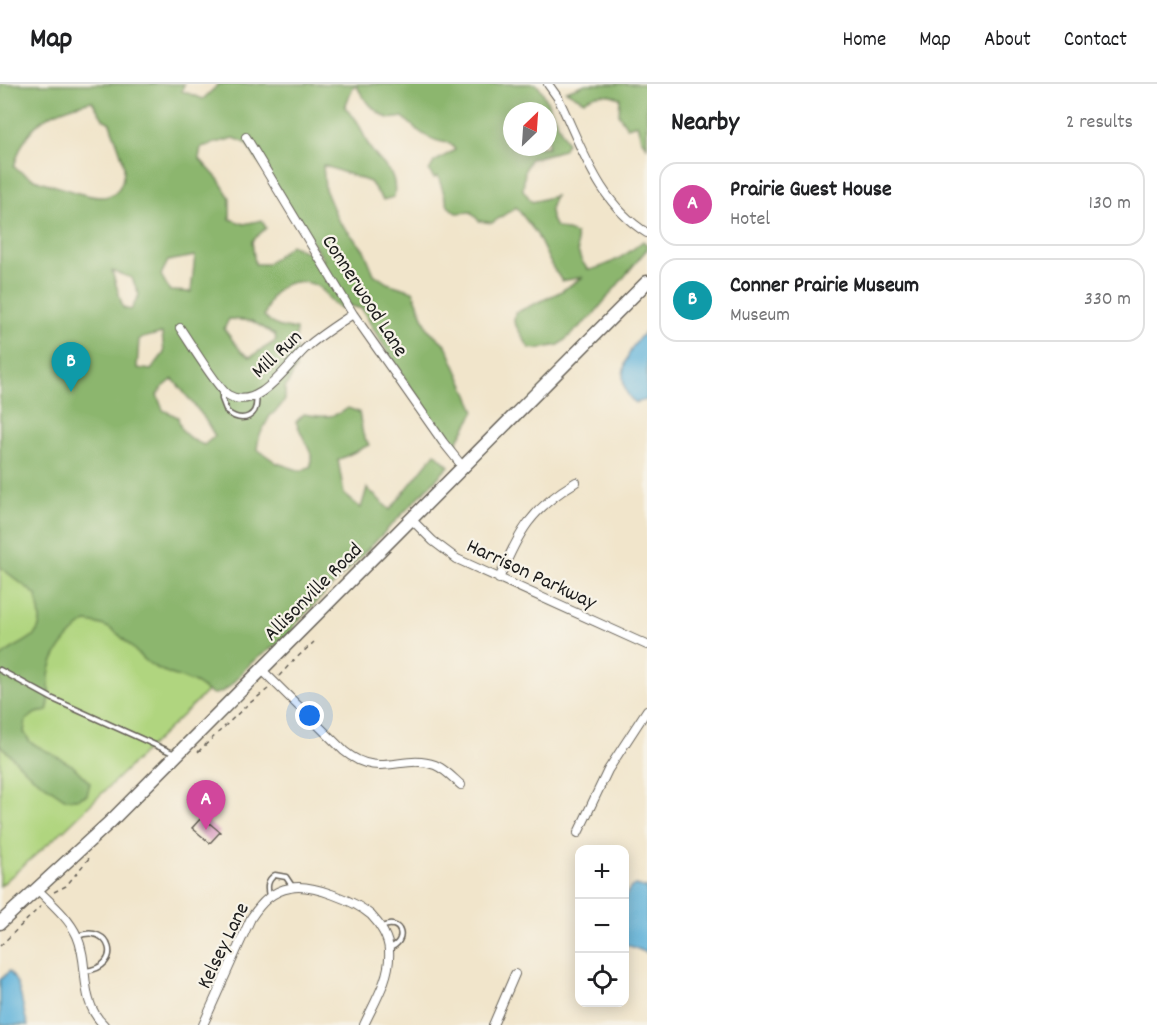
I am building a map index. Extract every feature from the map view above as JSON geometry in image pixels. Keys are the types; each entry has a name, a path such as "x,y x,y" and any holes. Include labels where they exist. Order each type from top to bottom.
{"main road":[{"name":"Allisonville Road","path":"0,923 111,821 647,282"}],"street":[{"path":"548,84 558,98 605,193 621,213 647,233"},
{"name":"Connerwood Lane","path":"246,137 353,314 463,467"},
{"name":"Mill Run","path":"222,389 238,399 256,396 308,346 353,314"},
{"path":"180,328 222,389"},
{"path":"499,579 517,539 530,519 551,498 576,482"},
{"name":"Harrison Parkway","path":"411,519 451,556 647,645"},
{"path":"261,669 344,751 359,762 378,765 423,762 432,764 461,785"},
{"path":"578,833 603,778 647,710"},
{"name":"Kelsey Lane","path":"203,1025 251,918 269,896 292,887 321,890 356,906 370,915 381,927 389,948 386,975 364,1025"},
{"path":"37,889 66,919 78,937 90,1005 104,1025"},
{"path":"493,1025 515,974"}],"lane":[{"path":"222,389 222,399 227,412 240,419 254,412 257,403 256,396"},
{"path":"0,670 53,699 176,755"},
{"path":"269,896 268,885 270,879 275,875 286,877 292,887"},
{"path":"381,927 391,924 397,926 400,931 401,938 398,944 389,948"},
{"path":"78,937 87,933 96,934 106,941 109,950 108,960 102,966 84,971"}],"path":[{"path":"279,676 314,642"},
{"path":"198,752 268,687"},
{"path":"54,892 66,885 90,858"},
{"path":"0,946 41,906"}],"green space":[{"path":"0,84 184,84 182,91 203,99 219,84 536,84 547,102 503,102 503,156 541,156 530,159 525,170 523,190 532,202 555,196 550,212 553,222 556,227 576,234 580,258 589,270 618,259 643,241 647,249 593,315 559,345 529,348 514,322 515,313 560,292 583,277 562,281 536,233 516,207 492,223 479,221 471,212 456,213 448,206 438,176 434,178 429,171 434,162 455,150 450,143 424,135 403,117 383,116 370,105 357,86 353,87 345,107 356,119 372,151 392,176 394,197 383,200 370,182 323,165 325,189 338,220 364,250 374,274 387,283 413,291 428,329 446,345 475,411 453,449 394,363 362,309 351,306 340,308 319,287 305,282 285,285 274,294 264,316 278,326 296,329 295,344 298,356 296,368 285,389 285,400 270,416 259,437 257,449 277,463 301,471 311,466 311,454 296,422 304,414 327,416 348,408 359,412 363,435 369,445 338,460 344,494 361,508 367,488 390,510 435,453 449,466 297,622 288,636 250,664 225,690 215,694 153,666 116,633 98,624 86,622 67,639 53,661 49,677 50,698 47,711 36,713 26,720 24,732 30,742 72,765 90,783 87,795 77,799 66,799 29,774 0,745 0,658 36,633 40,614 36,595 0,567","holes":["92,101 103,119 110,123 124,163 119,189 106,197 88,196 47,184 14,167 25,139 41,121 63,109","234,138 246,143 324,260 316,262 309,253 291,245 267,264 255,264 252,241 266,228 262,220 244,224 230,219 230,198 219,180 199,158 201,147","195,256 191,292 170,291 161,275 168,261","112,271 132,278 139,295 131,310 123,308","229,319 252,321 275,335 276,341 250,357 241,351 224,329","162,333 164,353 151,370 137,368 139,339","173,379 203,416 215,436 204,445 190,438 183,431 178,417 163,410 157,395"]},
{"path":"586,84 647,84 647,147 641,139 637,124 627,127 619,115 620,98 601,95 584,101 566,91"},
{"path":"557,122 567,143 563,150 557,152"},
{"path":"0,169 285,616 65,829 0,886"}],"water":[{"path":"647,330 647,400 635,403 628,395 623,375 629,355"},
{"path":"635,885 647,888 647,953 629,946 630,889"},
{"path":"9,971 17,984 28,1025 0,1025 0,980"}],"building":[{"path":"202,817 220,832 210,843 192,828"}],"place":[{"name":"Conner Prairie Museum","path":"71,392"},
{"name":"Prairie Guest House","path":"206,830"}]}
